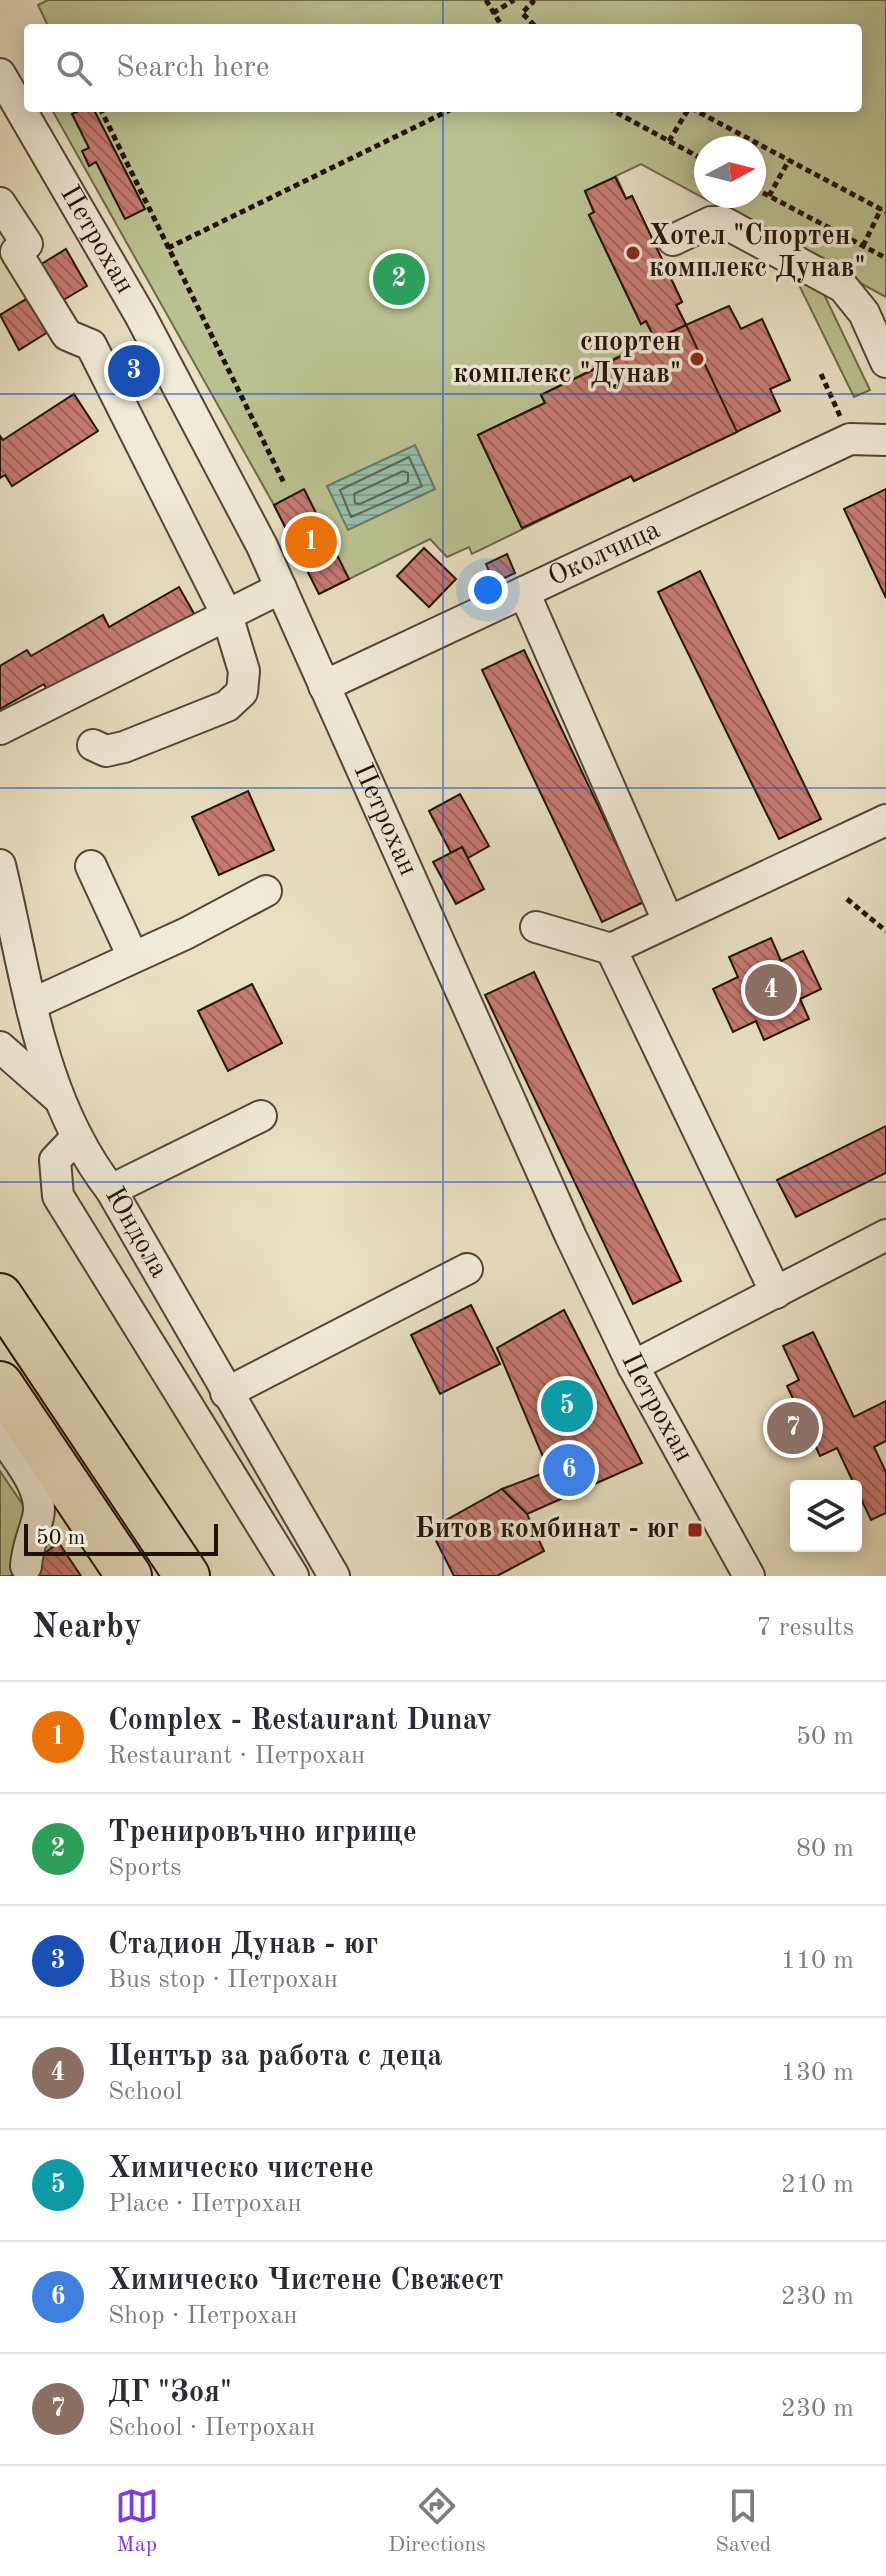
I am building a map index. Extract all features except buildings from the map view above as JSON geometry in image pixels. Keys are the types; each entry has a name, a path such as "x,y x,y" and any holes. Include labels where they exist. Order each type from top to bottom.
{"highway":[{"path":"0,1296 187,1576"},
{"path":"0,1384 129,1576"}],"street":[{"name":"Петрохан","path":"0,74 140,315 281,588 476,1029 633,1366 749,1576"},
{"path":"0,203 27,244 8,257 67,335 91,345 227,615 244,671 242,692 227,706 124,747 106,751 93,745"},
{"path":"673,240 711,222 723,222 843,287 864,313 886,362"},
{"name":"Околчица","path":"324,686 850,439 886,440"},
{"path":"0,729 281,588"},
{"path":"524,592 668,921"},
{"path":"536,927 611,949 886,820"},
{"name":"Юндола","path":"0,865 57,1097 91,1165 111,1190 334,1576"},
{"path":"91,866 133,957"},
{"path":"32,1004 266,891"},
{"path":"0,902 16,931"},
{"path":"611,949 776,1293"},
{"path":"0,1047 57,1097"},
{"path":"111,1190 261,1116"},
{"path":"77,1137 55,1160 58,1196 293,1576"},
{"path":"633,1366 886,1235"},
{"path":"226,1393 467,1269"},
{"path":"0,1433 38,1494 39,1514 27,1547 26,1566"}],"path":[{"path":"486,0 500,24"},
{"path":"493,13 514,0"},
{"path":"531,0 533,2 522,13 533,24"},
{"path":"102,112 284,483"},
{"path":"168,248 446,112"},
{"path":"615,112 694,155"},
{"path":"669,141 687,112"},
{"path":"698,112 883,210 863,246"},
{"path":"769,196 789,160"},
{"path":"766,194 886,258"},
{"path":"821,374 835,404"},
{"path":"847,899 886,931"}],"shaded area":[{"path":"48,0 886,0 886,297 722,208 766,208 766,136 694,136 694,193 641,164 616,176 626,198 632,196 682,302 676,305 686,325 729,306 741,329 762,319 790,380 770,389 780,411 634,481 631,476 472,554 469,547 447,557 430,539 319,594 274,505 53,112 862,112 862,24 47,24 38,5"},
{"path":"806,279 820,286 870,390 854,397 798,283"},
{"path":"0,1471 71,1576 0,1576"}],"water":[{"path":"415,445 435,489 348,530 327,486"}],"place":[{"name":"Хотел \"Спортен комплекс Дунав\"","path":"633,253"},
{"name":"Тренировъчно игрище","path":"399,279"},
{"name":"спортен комплекс \"Дунав\"","path":"697,359"},
{"name":"Стадион Дунав - юг","path":"134,371"},
{"name":"Complex - Restaurant Dunav","path":"311,542"},
{"name":"Център за работа с деца","path":"771,990"},
{"name":"Химическо чистене","path":"567,1406"},
{"name":"ДГ \"Зоя\"","path":"793,1428"},
{"name":"Химическо Чистене Свежест","path":"569,1470"},
{"name":"Битов комбинат - юг","path":"695,1530"}]}
